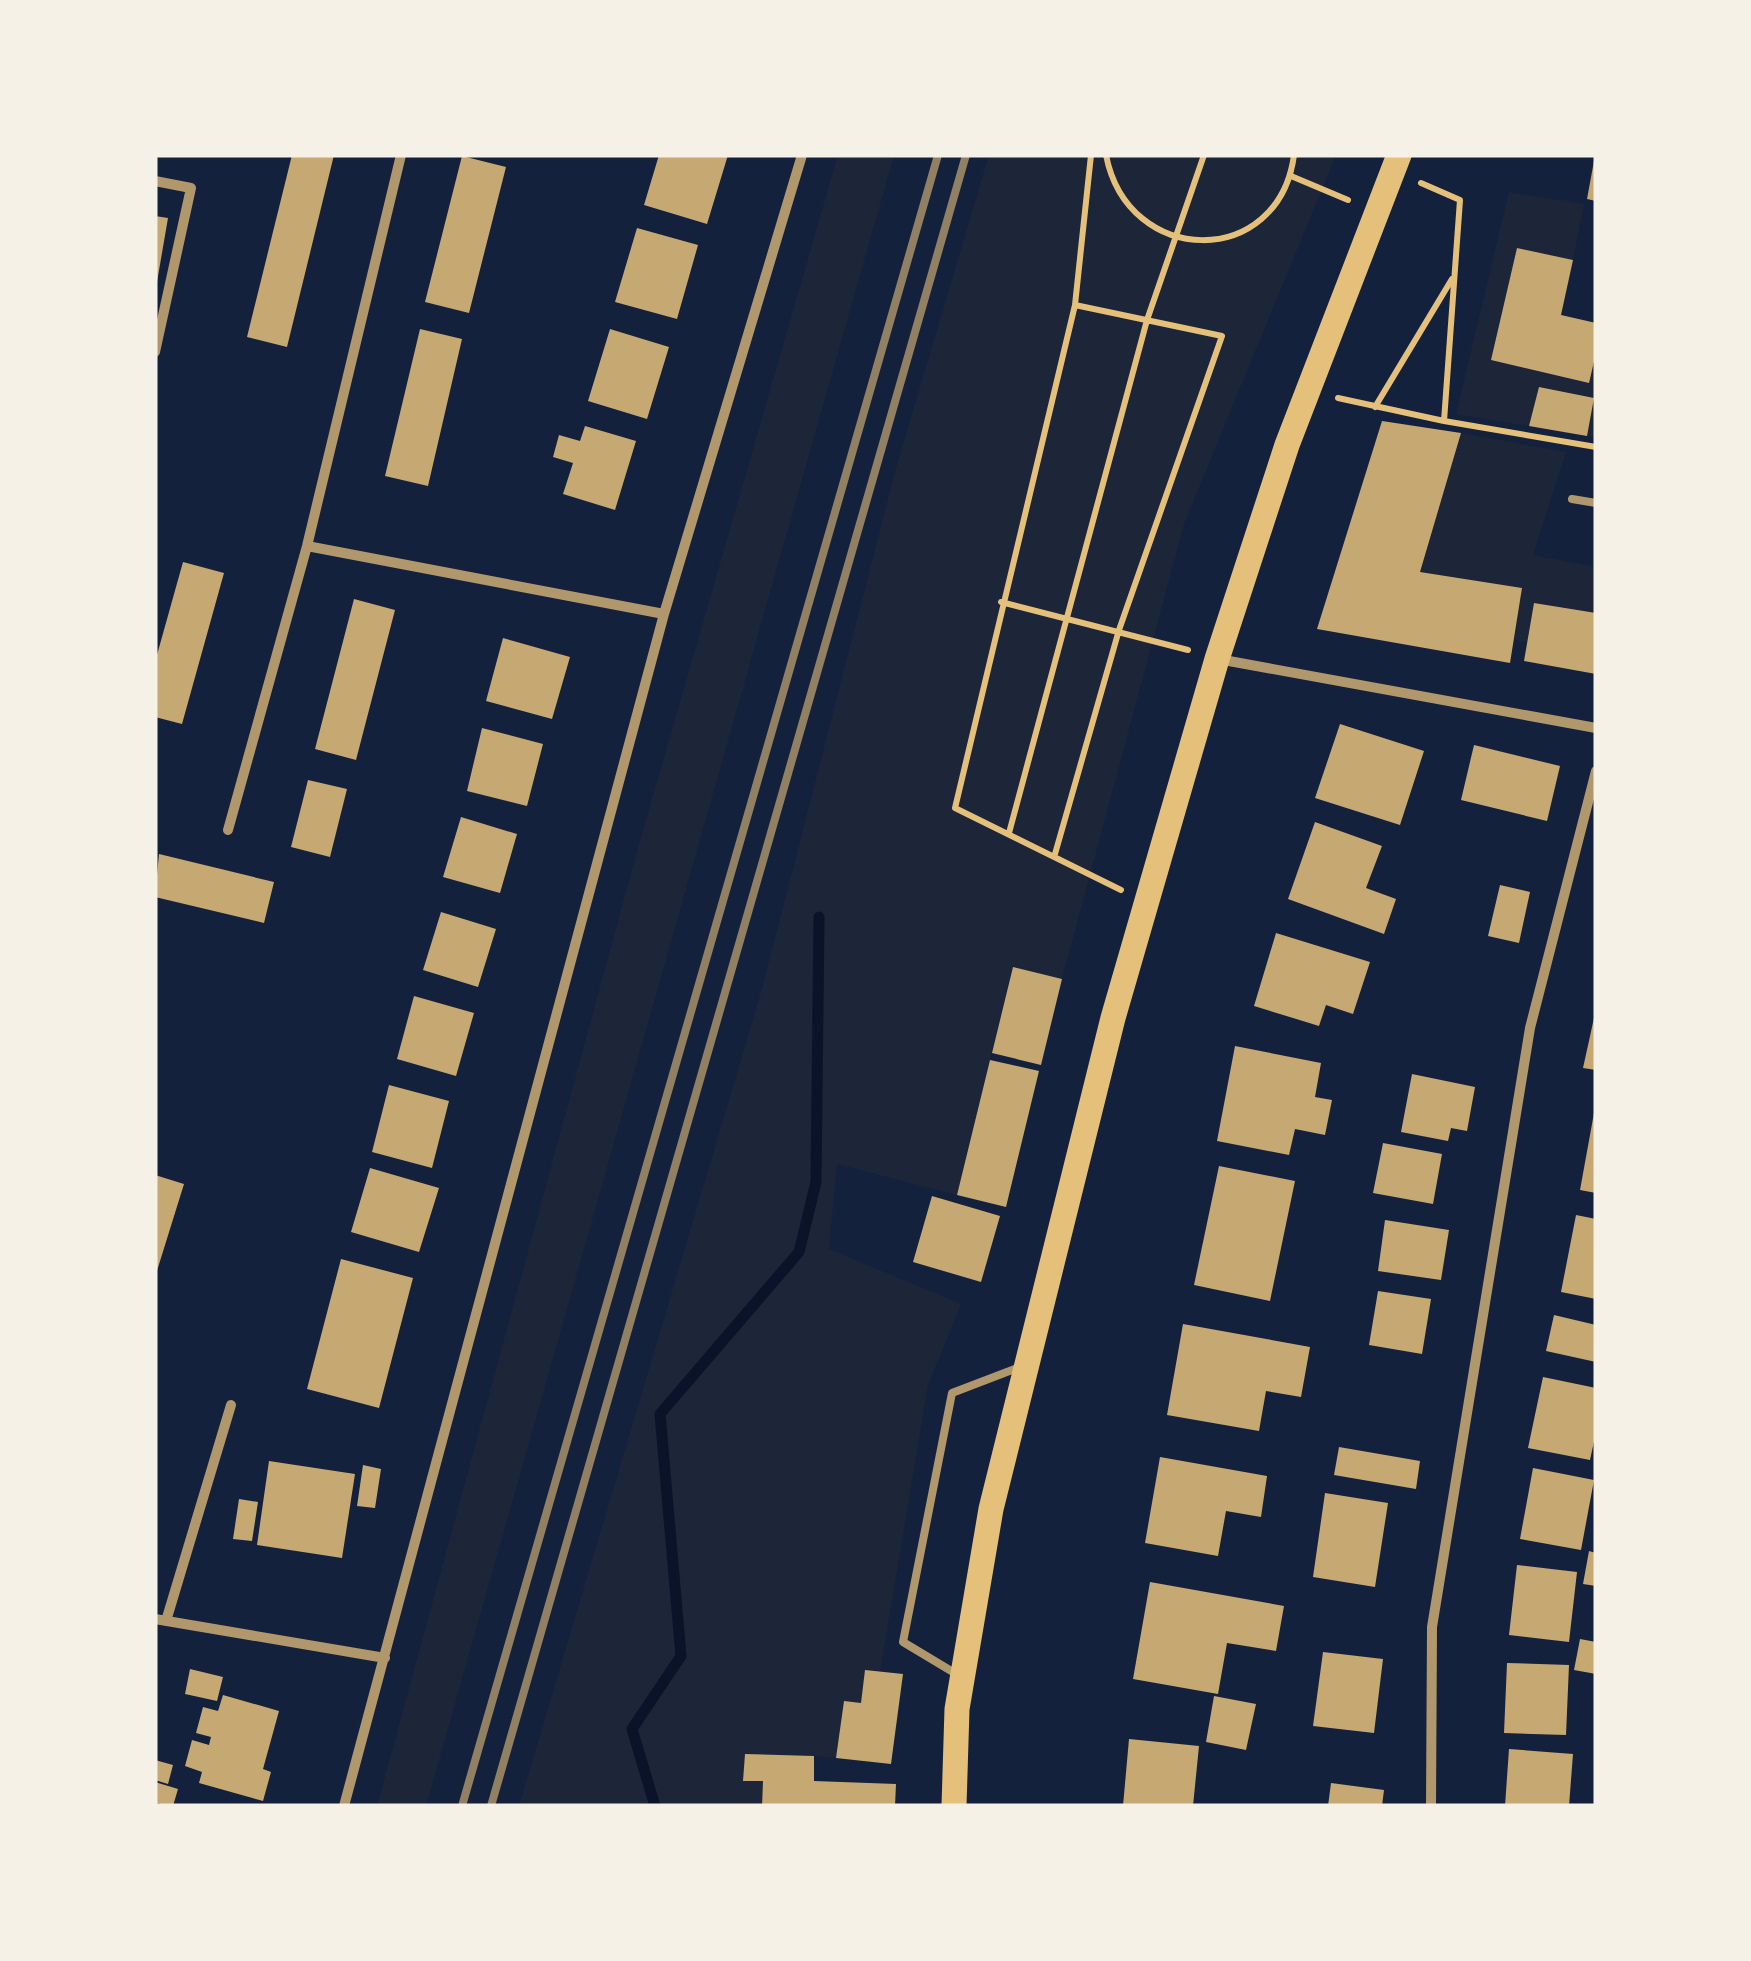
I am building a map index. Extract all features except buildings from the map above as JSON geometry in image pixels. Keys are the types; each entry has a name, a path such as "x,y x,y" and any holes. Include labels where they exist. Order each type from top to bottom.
{"main road":[{"path":"954,1806 962,1678 991,1509 1145,903 1217,658 1287,446 1399,155"}],"street":[{"path":"228,830 307,546 400,155"},
{"path":"344,1806 664,614 802,155"},
{"path":"155,181 191,188 155,352"},
{"path":"307,546 664,614"},
{"path":"1217,658 1596,728"},
{"path":"1431,1806 1432,1627 1530,1028 1596,771"},
{"path":"231,1405 161,1620 385,1658"}],"lane":[{"path":"1572,499 1596,504"},
{"path":"962,1678 903,1642 952,1392 1027,1364"}],"path":[{"path":"1091,155 1075,305 954,808 1055,854 1145,903"},
{"path":"1106,155 1113,183 1128,207 1148,225 1173,237 1204,241 1234,235 1261,220 1291,176 1294,155"},
{"path":"1009,833 1146,320 1204,155"},
{"path":"1291,176 1376,212"},
{"path":"1442,193 1460,200 1444,421"},
{"path":"1375,407 1453,277"},
{"path":"1055,854 1118,630 1222,336 1075,305"},
{"path":"1358,402 1444,421 1596,446"},
{"path":"1001,602 1217,658"}],"shaded area":[{"path":"838,155 894,155 426,1806 377,1806 639,844"},
{"path":"989,155 1336,155 1184,524 1062,979 1012,968 957,1195 837,1164 829,1249 961,1304 928,1385 880,1672 865,1670 861,1703 844,1702 836,1758 814,1756 763,1781 762,1806 519,1806 762,989 896,468"},
{"path":"1509,192 1584,204 1573,260 1517,248 1491,360 1588,383 1596,353 1596,438 1587,436 1593,398 1540,387 1529,426 1456,414"},
{"path":"1461,433 1566,452 1533,555 1596,567 1596,613 1534,603 1527,642 1514,640 1522,588 1420,572"}],"waterway":[{"path":"655,1806 632,1729 681,1656 660,1414 799,1252 816,1182 819,917"}],"railway":[{"path":"462,1806 938,155"},
{"path":"491,1806 966,155"}]}
